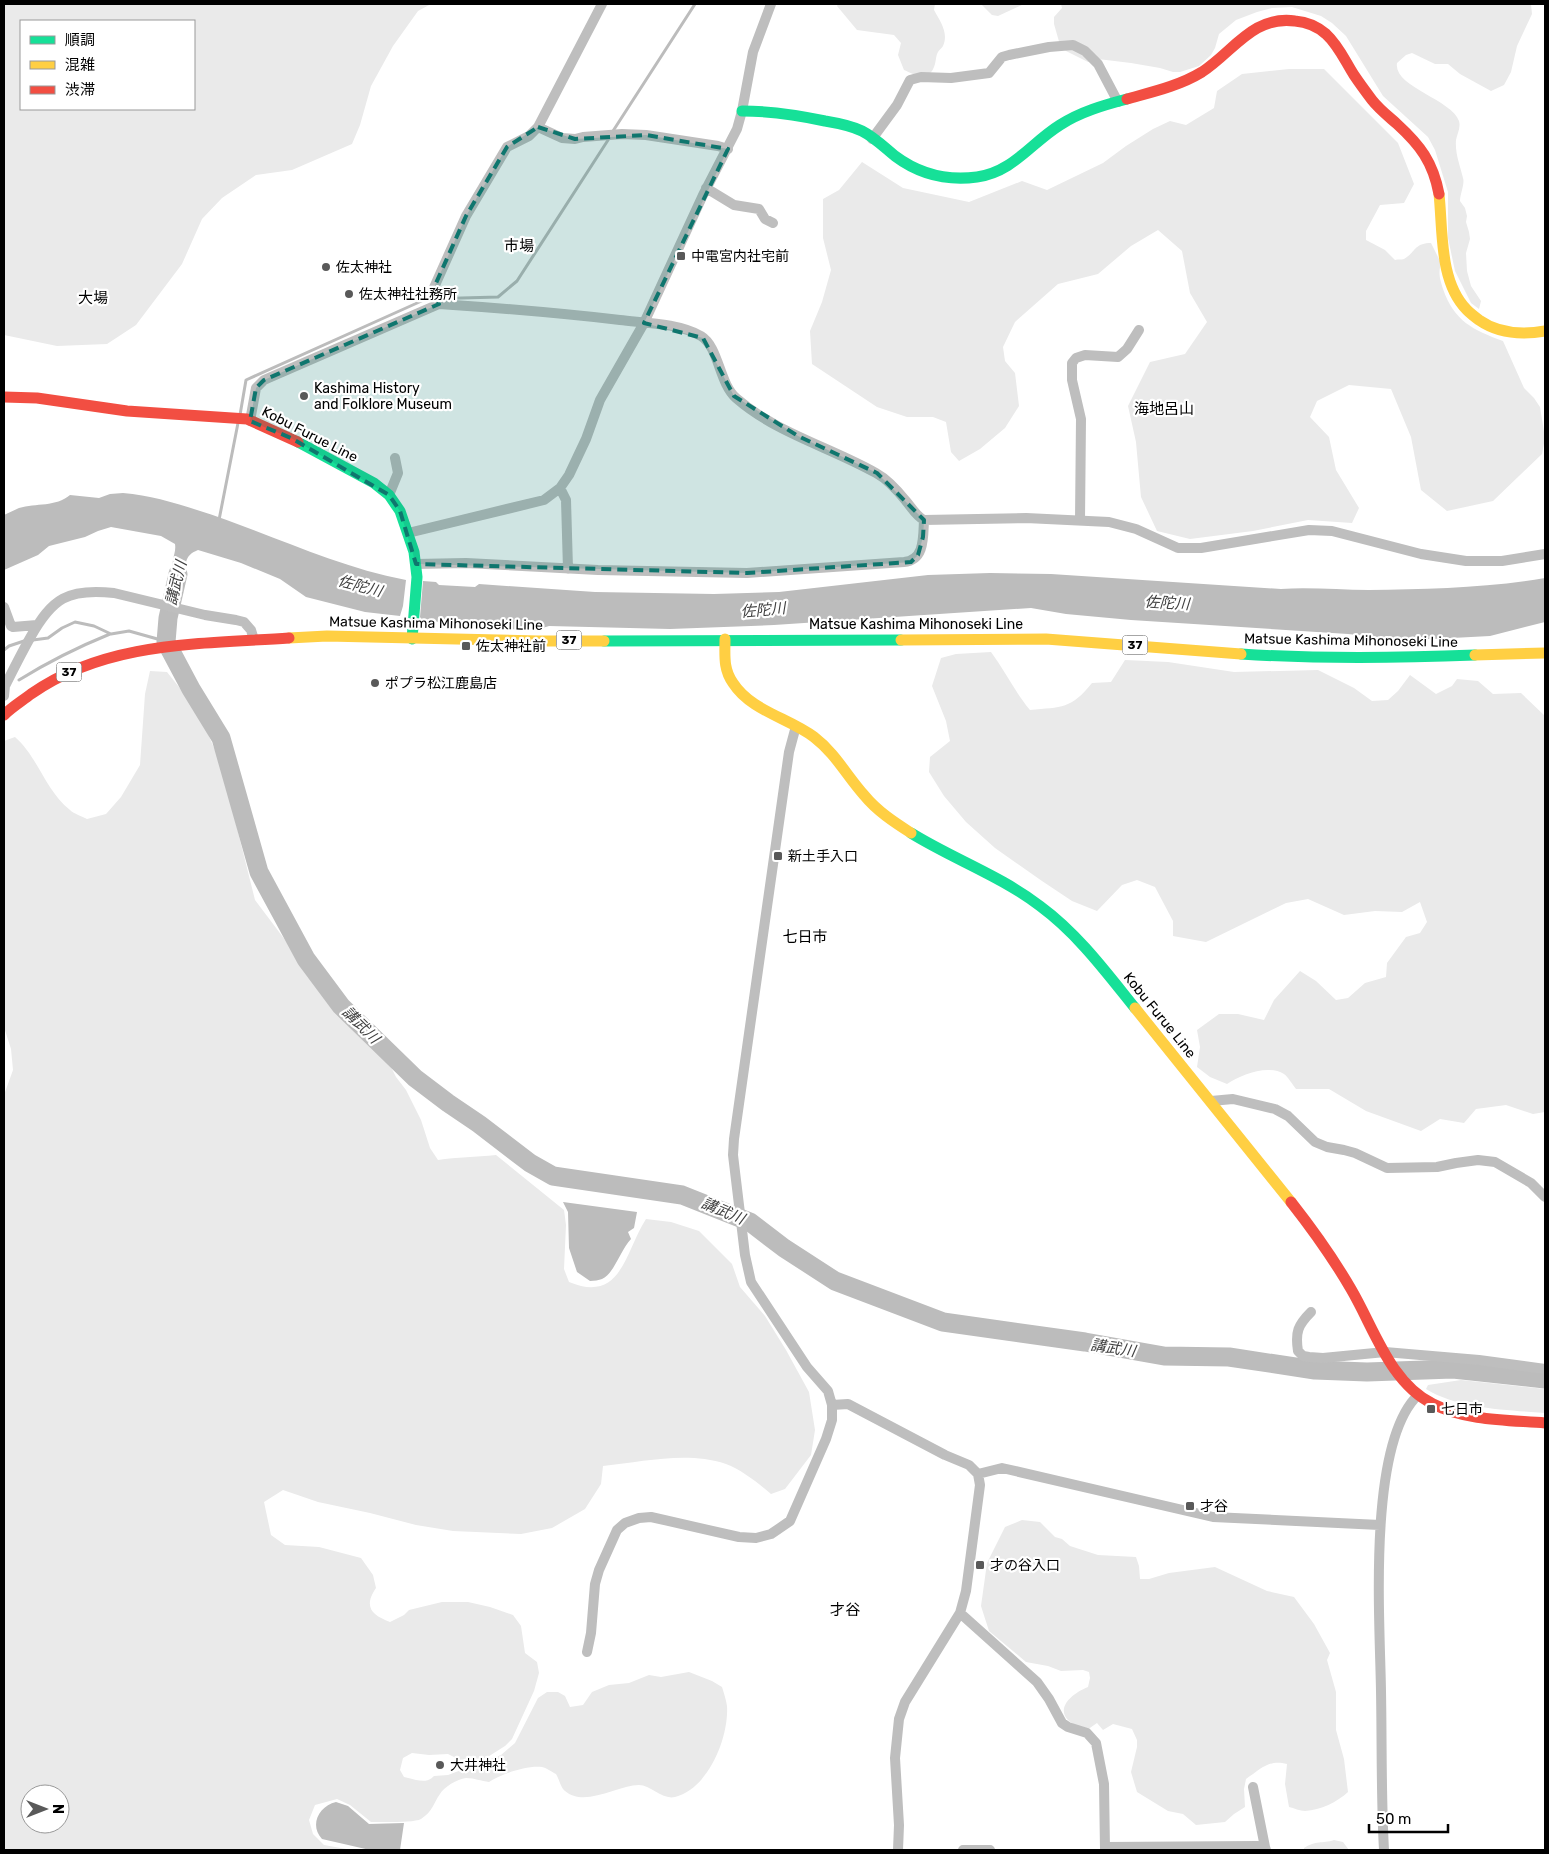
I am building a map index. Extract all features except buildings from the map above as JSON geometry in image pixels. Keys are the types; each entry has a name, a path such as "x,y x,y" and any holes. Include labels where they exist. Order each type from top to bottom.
{"main road":[{"path":"742,111 767,110 843,124 862,131 913,168 935,176 957,178 980,177 1001,170 1020,158 1066,120 1087,111 1175,86 1197,76 1242,38 1263,24 1280,20 1297,21 1322,30 1336,46 1356,78 1375,102 1424,151 1434,172 1440,198 1444,254 1450,282 1462,305 1478,320 1501,332 1526,335 1545,331"},
{"name":"Kobu Furue Line","path":"4,397 37,398 127,411 233,417 249,420 291,438 374,483 389,495 400,511 416,564 417,577 412,638"},
{"name":"Matsue Kashima Mihonoseki Line","path":"6,713 51,680 82,666 116,655 144,649 194,644 327,636 538,641 1046,638 1274,656 1411,657 1545,653"},
{"name":"Kobu Furue Line","path":"725,639 726,672 734,686 747,698 813,736 826,747 881,812 902,828 1038,905 1069,930 1099,963 1314,1231 1335,1262 1387,1355 1409,1386 1418,1395 1443,1408 1469,1414 1545,1423"}],"street":[{"path":"437,300 432,292 466,216 508,147 529,136 538,127 602,4"},
{"path":"408,533 544,500 560,488 569,475 586,439 600,400 644,323 706,188 737,129 753,52 771,4"},
{"path":"872,139 897,105 910,80 921,77 951,78 989,73 1002,57 1048,47 1073,46 1085,51 1102,70 1118,102"},
{"path":"538,127 562,138 575,140 583,137 646,135 728,149"},
{"path":"706,188 734,205 759,209 765,219 773,223"},
{"path":"249,420 256,388 264,380 437,300 644,323 673,327 696,334 709,343 734,396 760,415 783,428 877,473 924,520 1026,518 1109,522 1136,529 1178,548 1201,548 1309,530 1332,531 1421,554 1466,561 1502,561 1545,554"},
{"path":"1080,520 1081,419 1071,373 1072,363 1076,358 1085,355 1118,357 1127,349 1139,330"},
{"path":"389,495 398,473 395,458"},
{"path":"560,488 566,500 568,569"},
{"path":"416,564 466,563 568,569 747,573 911,562 920,551 924,520"},
{"path":"6,713 5,686 37,625 51,606 70,595 99,591 114,593 244,622 254,640"},
{"path":"4,608 11,626 37,625"},
{"path":"587,1652 591,1634 595,1584 599,1570 617,1530 625,1523 639,1518 651,1517 739,1537 756,1538 771,1534 790,1522 826,1439 832,1420 832,1405 828,1391 807,1367 751,1282 747,1269 733,1155 789,752 796,726"},
{"path":"1211,1101 1233,1099 1275,1109 1288,1116 1315,1142 1327,1147 1355,1153 1388,1168 1437,1168 1478,1160 1495,1162 1531,1183 1545,1197"},
{"path":"1311,1312 1298,1327 1298,1348 1303,1356 1323,1358 1387,1355 1479,1360 1545,1369"},
{"path":"1384,1850 1379,1576 1380,1525 1391,1449 1409,1404 1418,1395"},
{"path":"832,1405 848,1404 945,1456 969,1465 978,1474 980,1485 966,1591 960,1614 905,1702 899,1719 895,1758 900,1825 898,1850"},
{"path":"978,1474 1002,1468 1213,1518 1380,1525"},
{"path":"960,1614 1037,1682 1062,1723 1087,1733 1096,1743 1104,1784 1105,1848 1265,1849 1254,1787"},
{"path":"963,1850 990,1850"}],"highlighted area":[{"path":"538,127 575,139 646,135 728,149 644,323 703,338 734,396 798,436 877,473 924,520 923,537 918,555 911,562 747,573 416,564 400,511 389,495 291,438 250,421 256,388 264,380 439,304 432,292 466,216 507,147"}],"shaded area":[{"path":"4,4 431,4 418,11 393,46 371,86 360,125 352,144 292,170 256,175 222,198 202,219 182,264 136,325 107,344 57,346 4,335"},
{"path":"838,4 935,4 934,10 943,27 945,41 937,53 933,70 922,76 904,70 898,55 901,43 894,35 857,30 837,6"},
{"path":"981,4 1024,4 998,16 992,15"},
{"path":"1061,4 1531,4 1532,14 1517,46 1511,72 1504,85 1491,91 1460,74 1448,64 1435,64 1412,53 1406,55 1397,63 1398,71 1404,79 1445,106 1454,113 1459,121 1456,150 1463,180 1460,201 1465,208 1470,239 1466,253 1467,271 1471,286 1481,301 1479,309 1471,303 1455,271 1448,238 1448,192 1435,150 1428,137 1383,96 1346,36 1332,23 1321,16 1292,7 1272,8 1257,12 1236,20 1219,34 1211,55 1199,66 1180,72 1173,72 1160,68 1098,59 1094,62 1088,62 1066,51 1060,45 1054,24 1054,17 1062,8"},
{"path":"1289,69 1324,69 1398,143 1414,184 1404,203 1380,205 1366,231 1366,240 1385,250 1395,260 1404,259 1418,246 1431,243 1441,263 1440,279 1443,289 1453,309 1466,323 1483,333 1503,341 1524,388 1540,407 1545,438 1542,454 1493,501 1447,511 1421,490 1411,437 1391,389 1349,385 1317,401 1310,417 1329,437 1336,470 1359,508 1352,523 1308,520 1253,531 1190,539 1157,531 1141,497 1136,442 1128,406 1150,362 1185,354 1207,322 1190,293 1182,251 1158,230 1131,246 1098,274 1058,284 1015,322 1003,347 1005,361 1015,373 1019,406 1005,428 980,449 959,461 951,452 946,422 933,417 907,417 877,407 812,364 810,331 822,302 831,270 823,238 823,199 839,190 862,162 903,188 969,202 1022,181 1047,190 1103,163 1153,129 1170,121 1186,125 1214,108 1217,91 1242,74"},
{"path":"991,652 1030,710 1065,705 1078,698 1092,683 1111,682 1125,660 1168,662 1234,672 1318,670 1354,688 1372,701 1388,700 1398,691 1410,675 1436,694 1452,686 1457,679 1478,681 1493,694 1521,693 1545,716 1545,1112 1533,1114 1506,1105 1476,1109 1464,1123 1440,1119 1421,1131 1366,1111 1329,1089 1296,1089 1286,1075 1277,1071 1262,1070 1254,1072 1239,1077 1227,1084 1210,1077 1197,1067 1200,1047 1197,1030 1219,1014 1238,1014 1264,1020 1274,1000 1300,971 1316,981 1336,1000 1348,998 1365,983 1386,977 1387,963 1406,937 1420,933 1427,922 1420,902 1402,912 1375,911 1344,915 1308,899 1286,903 1206,942 1173,936 1173,921 1155,887 1137,880 1122,885 1097,911 1072,901 995,848 966,822 944,796 929,772 930,757 950,741 946,721 932,686 941,658 956,654"},
{"path":"150,671 167,672 198,711 221,764 255,900 346,1021 386,1057 396,1077 406,1090 421,1120 430,1148 438,1160 496,1155 564,1210 566,1225 564,1269 569,1282 587,1287 600,1286 611,1280 620,1271 646,1219 671,1222 699,1231 732,1264 740,1287 765,1316 809,1392 815,1430 811,1455 785,1489 771,1494 744,1473 726,1464 696,1458 680,1458 603,1466 601,1484 585,1509 552,1528 521,1534 453,1531 416,1525 318,1502 283,1490 264,1502 271,1535 285,1545 319,1547 361,1558 373,1575 376,1588 370,1600 371,1610 390,1622 404,1615 409,1610 442,1602 468,1602 513,1615 521,1626 525,1653 537,1662 539,1673 534,1691 512,1739 505,1746 486,1758 460,1760 448,1754 429,1755 412,1753 403,1758 400,1770 404,1777 420,1781 427,1780 434,1776 448,1775 501,1755 515,1743 538,1698 547,1692 558,1692 565,1696 570,1707 583,1705 592,1692 609,1685 629,1683 649,1675 661,1677 689,1672 722,1687 727,1706 727,1719 720,1747 714,1761 697,1784 687,1792 670,1797 639,1785 591,1797 573,1796 562,1788 556,1774 544,1768 529,1767 500,1776 489,1782 466,1778 455,1782 442,1791 428,1813 421,1819 412,1821 371,1822 350,1805 337,1799 315,1805 309,1820 313,1834 324,1845 352,1850 4,1850 4,1095 13,1070 11,1049 4,1027 4,741 15,737 30,754 61,802 72,811 87,819 106,814 121,797 140,765 145,694"},
{"path":"1461,1380 1545,1389 1545,1413 1468,1405 1439,1396 1426,1389 1428,1385"},
{"path":"1022,1520 1040,1522 1055,1537 1062,1539 1070,1546 1098,1555 1136,1557 1140,1579 1215,1567 1267,1591 1294,1597 1314,1624 1330,1653 1327,1660 1336,1692 1336,1730 1344,1759 1348,1792 1334,1802 1317,1809 1303,1811 1289,1807 1285,1784 1287,1764 1270,1764 1246,1779 1244,1789 1245,1807 1225,1822 1196,1825 1183,1814 1168,1811 1137,1792 1131,1772 1137,1747 1137,1740 1132,1729 1113,1724 1103,1730 1097,1723 1087,1730 1069,1721 1065,1716 1065,1705 1068,1701 1077,1692 1088,1687 1089,1672 1083,1670 1061,1671 1048,1666 1026,1662 989,1631 981,1606 987,1563 1005,1527"},
{"path":"1334,1840 1343,1842 1349,1850 1304,1850 1304,1848 1312,1844"}],"water":[{"name":"佐陀川","path":"123,493 151,497 188,507 326,558 406,580 400,616 365,612 306,597 280,579 241,563 198,550 193,552 188,558 177,599 166,597 175,544 161,536 111,527 85,537 49,546 38,555 4,570 4,515 25,506 59,501 70,495 99,498 110,494"},
{"name":"佐陀川","path":"1051,574 1281,589 1369,590 1480,586 1545,578 1545,622 1490,636 1398,639 1131,620 1066,614 1031,608 774,625 670,629 549,626 507,629 422,620 420,617 423,581 436,582 439,585 475,587 479,584 595,592 714,594 779,592 928,575"},
{"path":"563,1202 637,1212 634,1228 628,1232 631,1239 614,1267 602,1279 590,1281 577,1272 569,1248 568,1212"},
{"path":"336,1802 348,1806 369,1824 404,1823 400,1850 370,1850 322,1839 318,1834 316,1822 325,1808"}],"waterway":[{"path":"613,131 695,4"},
{"path":"240,415 246,380 426,299 498,297 517,281 610,137"},
{"path":"219,520 238,423"},
{"name":"講武川","path":"178,574 168,618 166,642 191,689 221,738 259,872 306,959 341,1006 415,1078 530,1163 553,1176 682,1195 750,1222 784,1248 835,1281 943,1322 1085,1342 1164,1356 1229,1357 1315,1370 1367,1372 1453,1369 1545,1379"},
{"name":"講武川","path":"33,640 48,638 75,622 94,626 111,634 129,631 161,640"},
{"path":"19,680 63,655 110,634"},
{"name":"講武川","path":"4,650 9,646 24,641"}],"traffic: fast":[{"path":"742,111 784,114 839,123 866,133 895,156 924,172 944,177 966,178 990,174 1001,169 1068,120 1092,109 1127,99"},
{"path":"298,442 374,483 389,495 400,511 414,552 417,577 412,639"},
{"path":"604,641 901,640"},
{"path":"1241,654 1358,658 1475,655"},
{"path":"911,833 1025,895 1040,906 1079,941 1135,1008"}],"traffic: slow":[{"path":"1439,194 1442,240 1447,271 1451,285 1467,310 1487,325 1503,331 1519,333 1545,331"},
{"path":"289,638 327,636 604,641"},
{"path":"725,639 725,662 730,678 741,693 750,701 814,737 828,750 874,806 911,833"},
{"path":"901,640 1046,639 1241,654"},
{"path":"1475,655 1545,653"},
{"path":"1135,1008 1291,1202"}],"traffic: jam":[{"path":"1127,99 1165,88 1193,77 1213,64 1255,29 1267,24 1280,21 1295,21 1308,24 1319,29 1331,39 1372,100 1419,147 1429,163 1439,194"},
{"path":"4,397 37,398 127,411 247,419 298,442"},
{"path":"4,715 31,694 60,677 91,664 122,655 188,644 289,638"},
{"path":"1291,1202 1344,1278 1394,1369 1418,1395 1446,1410 1460,1414 1488,1419 1545,1423"}],"place":[{"name":"中電宮内社宅前","path":"681,256"},
{"name":"佐太神社","path":"326,267"},
{"name":"佐太神社社務所","path":"349,294"},
{"name":"Kashima History and Folklore Museum","path":"304,396"},
{"name":"佐太神社前","path":"466,646"},
{"name":"ポプラ松江鹿島店","path":"375,683"},
{"name":"新土手入口","path":"778,856"},
{"name":"七日市","path":"1431,1409"},
{"name":"才谷","path":"1190,1506"},
{"name":"才の谷入口","path":"980,1565"},
{"name":"大井神社","path":"440,1765"}],"district":[{"name":"市場","path":"519,246"},
{"name":"大場","path":"93,298"},
{"name":"海地呂山","path":"1164,409"},
{"name":"七日市","path":"805,937"},
{"name":"才谷","path":"845,1610"}]}
